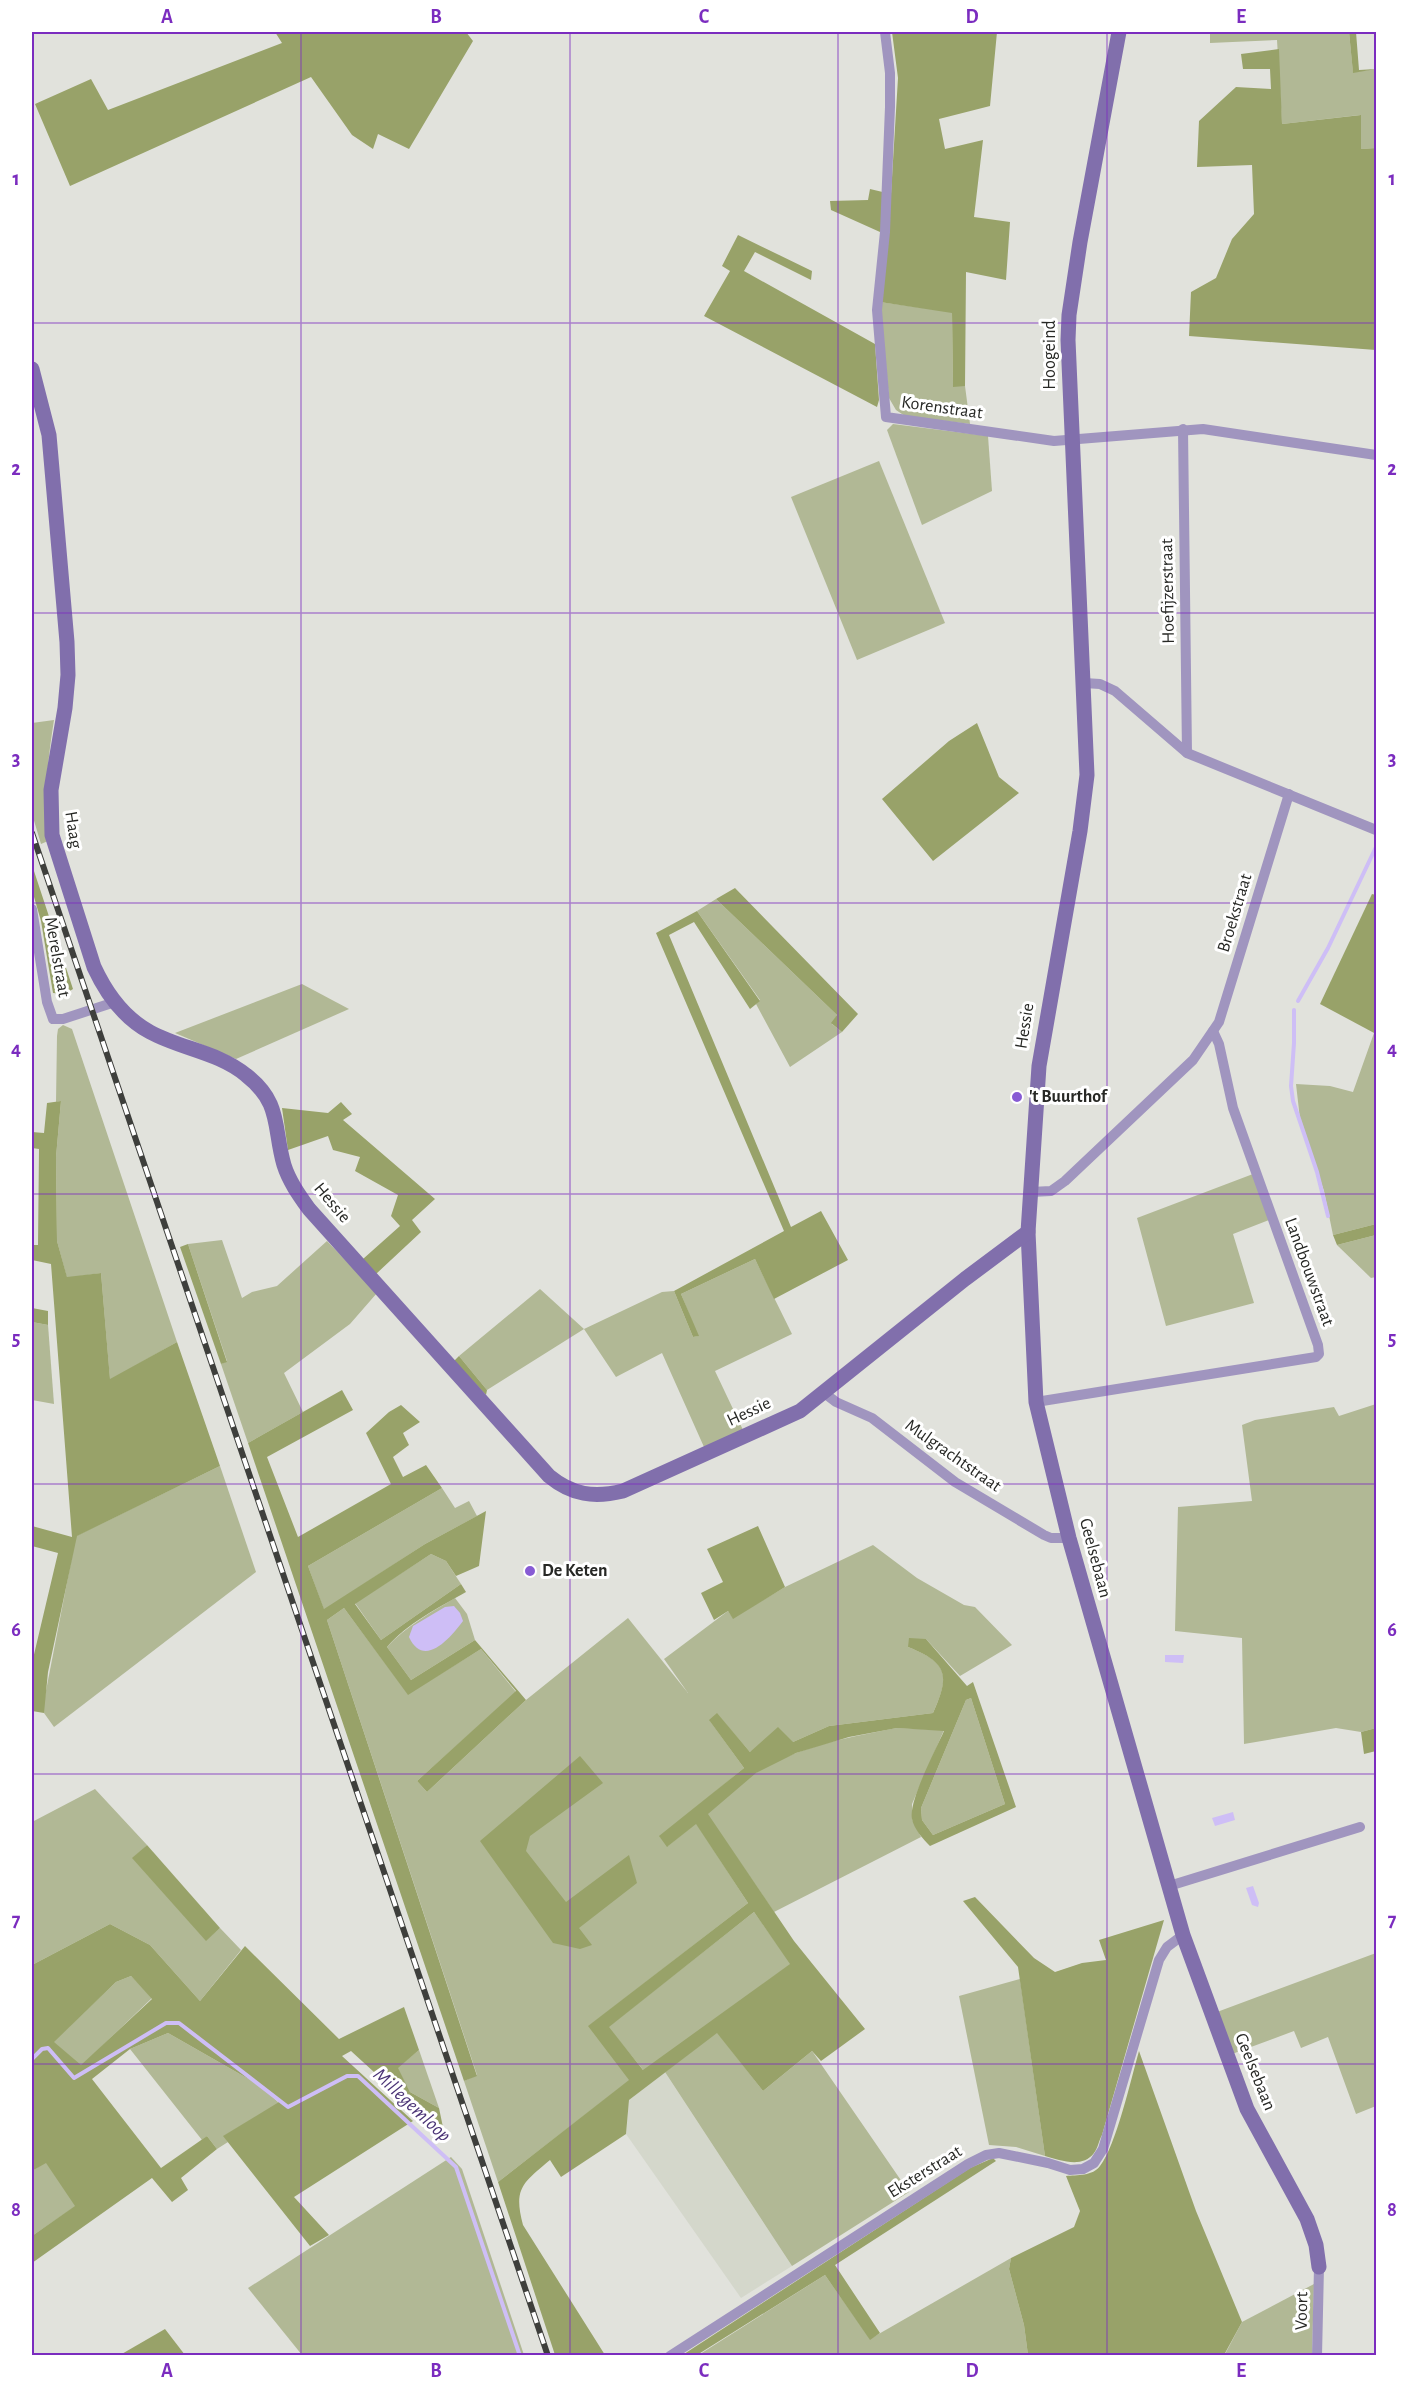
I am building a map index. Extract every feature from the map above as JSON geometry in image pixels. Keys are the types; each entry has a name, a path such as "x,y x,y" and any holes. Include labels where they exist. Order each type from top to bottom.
{"street":[{"name":"Korenstraat","path":"885,32 890,73 889,136 885,232 877,310 886,417 1054,441 1183,429 1225,432 1377,454"},
{"name":"Hoogeind","path":"1084,683 1068,390 1069,315 1119,32"},
{"name":"Haag","path":"32,369 49,435 68,642 65,708 51,790 51,835 94,967 103,987 115,1002"},
{"name":"Hoefijzerstraat","path":"1183,429 1187,753"},
{"name":"Hessie","path":"115,1002 129,1017 150,1032 226,1062 246,1074 263,1090 276,1119 284,1166 290,1180 309,1209 549,1476 562,1487 586,1495 623,1491 800,1411 965,1279 1028,1232 1040,1057 1086,796 1084,683"},
{"path":"1084,683 1100,684 1115,691 1187,753 1377,830"},
{"name":"Broekstraat","path":"1031,1192 1051,1191 1065,1181 1193,1060 1219,1022 1289,794"},
{"name":"Merelstraat","path":"32,909 47,1002 53,1019 63,1019 115,1002"},
{"name":"Landbouwstraat","path":"1036,1402 1319,1354 1318,1345 1236,1118 1219,1044 1213,1031"},
{"name":"Geelsebaan","path":"1028,1232 1036,1402 1068,1538 1183,1935 1247,2109 1307,2219 1316,2245 1319,2266"},
{"name":"Mulgrachtstraat","path":"823,1392 836,1402 872,1418 955,1482 1044,1535 1051,1538 1068,1538"},
{"path":"1169,1886 1360,1827"},
{"name":"Eksterstraat","path":"670,2355 986,2155 1012,2155 1070,2170 1083,2169 1094,2163 1102,2149 1160,1960 1167,1947 1183,1935"},
{"name":"Voort","path":"1317,2355 1319,2266"}],"shaded area":[{"path":"454,1606 463,1621 452,1634 438,1647 430,1650 422,1651 415,1646 409,1637 413,1626 445,1607"},
{"path":"1165,1655 1184,1655 1183,1663 1165,1662"},
{"path":"1233,1812 1235,1820 1215,1826 1212,1818"},
{"path":"1253,1886 1259,1903 1258,1907 1252,1905 1246,1888"},
{"path":"665,2072 792,2266 741,2298 626,2134 629,2100"}],"green space":[{"path":"275,32 466,32 473,41 409,149 378,134 373,149 352,135 311,77 70,186 35,104 91,79 108,110 282,43"},
{"path":"892,32 997,32 990,106 939,119 945,149 983,140 974,217 1010,222 1006,280 966,272 965,386 953,387 952,313 880,302 880,232 831,210 830,201 868,200 870,189 891,194 898,78"},
{"path":"1210,32 1349,32 1353,72 1376,69 1376,148 1361,149 1360,115 1282,124 1277,40 1210,43"},
{"path":"1349,32 1356,32 1359,70 1376,69 1353,73"},
{"path":"1279,49 1282,124 1361,115 1361,149 1376,148 1376,350 1189,336 1191,292 1216,278 1232,239 1254,214 1252,165 1197,167 1199,121 1236,87 1271,89 1270,69 1243,69 1241,54"},
{"path":"738,235 812,271 811,280 755,252 744,271 875,344 879,400 877,407 704,316 730,271 722,266"},
{"path":"880,302 952,312 953,386 965,386 970,424 905,416 896,410 889,398"},
{"path":"893,424 988,436 992,491 922,525 887,430"},
{"path":"879,461 945,623 857,660 791,497"},
{"path":"54,720 47,780 48,841 41,844 32,814 32,723"},
{"path":"977,723 999,777 1019,793 933,861 882,799 949,741"},
{"path":"32,865 73,989 65,994 53,993 41,921 32,890"},
{"path":"735,888 858,1014 842,1032 831,1023 837,1015 716,899"},
{"path":"1372,894 1376,895 1376,1034 1320,1004"},
{"path":"716,899 837,1015 832,1024 842,1032 790,1067 756,1004 760,1000 697,911"},
{"path":"697,911 760,1001 750,1009 694,922 669,935 791,1227 821,1211 848,1260 774,1299 755,1259 681,1294 699,1336 693,1337 674,1291 784,1231 656,933"},
{"path":"302,984 349,1009 236,1059 175,1033"},
{"path":"63,1025 72,1029 177,1342 110,1380 101,1273 67,1278 57,1241 56,1157 61,1101 56,1102 57,1036 58,1029"},
{"path":"1374,1033 1376,1034 1376,1224 1333,1235 1324,1191 1300,1119 1296,1084 1330,1086 1353,1092"},
{"path":"61,1101 56,1157 57,1241 67,1277 101,1273 110,1379 177,1342 220,1466 77,1536 48,1672 44,1713 32,1711 32,1663 58,1553 32,1546 32,1526 72,1537 51,1264 32,1260 32,1245 38,1245 39,1149 32,1148 32,1132 44,1133 47,1103"},
{"path":"341,1102 352,1114 343,1120 435,1199 412,1220 421,1232 376,1274 363,1259 400,1226 391,1216 398,1195 355,1171 360,1157 333,1150 328,1136 288,1150 282,1108 328,1113"},
{"path":"1253,1174 1269,1220 1233,1234 1254,1303 1166,1326 1137,1218"},
{"path":"1376,1224 1376,1235 1337,1245 1333,1235"},
{"path":"1376,1235 1376,1277 1371,1278 1337,1245"},
{"path":"222,1240 242,1298 252,1292 277,1286 327,1241 377,1293 350,1324 284,1373 303,1412 248,1443 221,1364 227,1361 188,1244"},
{"path":"188,1244 227,1362 221,1364 180,1247"},
{"path":"755,1259 792,1334 715,1371 743,1430 704,1447 662,1353 616,1377 584,1329 662,1292 674,1291 693,1337 698,1336 681,1294"},
{"path":"540,1289 584,1329 487,1390 459,1356"},
{"path":"32,1308 48,1311 48,1325 32,1322"},
{"path":"32,1322 48,1325 54,1404 32,1400"},
{"path":"459,1356 487,1390 486,1395 454,1361"},
{"path":"342,1390 353,1410 267,1457 298,1537 391,1484 366,1433 389,1412 401,1405 420,1422 403,1433 409,1445 393,1457 403,1477 426,1465 442,1488 308,1566 324,1609 425,1544 486,1511 479,1566 456,1576 446,1561 431,1554 355,1604 381,1640 461,1584 466,1592 413,1624 387,1647 411,1680 475,1640 526,1700 427,1792 417,1781 516,1691 481,1649 408,1695 344,1608 327,1620 477,2076 464,2081 248,1443"},
{"path":"1376,1404 1376,1728 1361,1732 1336,1728 1244,1744 1242,1638 1175,1631 1178,1507 1252,1501 1242,1425 1255,1420 1334,1407 1339,1416"},
{"path":"220,1466 256,1572 54,1727 44,1713 44,1701 76,1536"},
{"path":"442,1488 455,1508 469,1501 477,1516 425,1544 324,1610 308,1566"},
{"path":"758,1526 785,1587 733,1619 728,1611 714,1620 701,1593 723,1582 707,1549"},
{"path":"873,1545 917,1578 964,1605 975,1607 1012,1645 960,1676 926,1639 908,1647 932,1659 942,1672 942,1689 933,1713 829,1726 793,1742 750,1752 717,1714 710,1721 744,1768 660,1837 668,1846 696,1823 748,1903 589,2026 630,2080 498,2182 464,2081 477,2075 327,1620 344,1608 408,1694 481,1649 516,1692 417,1781 427,1792 526,1700 628,1618 688,1693 664,1659 728,1611 733,1618 785,1587"},
{"path":"431,1554 446,1561 461,1584 381,1640 355,1603"},
{"path":"455,1598 467,1614 475,1640 411,1680 387,1647 411,1626"},
{"path":"909,1638 926,1639 967,1686 973,1682 1016,1807 930,1846 915,1826 912,1811 918,1788 944,1731 897,1728 849,1737 796,1753 756,1773 708,1814 794,1941 865,2029 821,2061 812,2051 763,2091 717,2033 629,2100 626,2134 561,2177 550,2160 527,2181 520,2194 519,2202 523,2225 605,2355 555,2355 498,2182 629,2080 588,2026 748,1903 696,1824 667,1847 659,1836 744,1768 709,1720 717,1713 750,1752 778,1727 793,1742 829,1726 933,1713 942,1689 942,1672 931,1659 908,1647","holes":["971,1698 1005,1804 933,1835 922,1820 921,1808 966,1700","754,1912 790,1964 643,2070 609,2027"]},
{"path":"971,1698 1005,1804 933,1835 922,1820 921,1808 966,1700"},
{"path":"897,1728 944,1730 912,1804 912,1819 921,1837 774,1912 707,1814 744,1781 790,1755 825,1744"},
{"path":"1376,1728 1376,1751 1364,1754 1361,1732"},
{"path":"580,1756 603,1783 530,1836 526,1851 566,1902 629,1855 637,1883 579,1928 592,1945 580,1949 553,1943 480,1841"},
{"path":"95,1789 147,1845 133,1858 206,1940 220,1928 241,1950 200,2001 150,1945 110,1924 32,1965 32,1822"},
{"path":"147,1845 220,1928 206,1941 132,1858"},
{"path":"975,1897 1034,1958 1055,1972 1082,1963 1106,1960 1099,1940 1164,1920 1102,2135 1097,2149 1083,2161 1071,2162 1045,2156 1018,1967 963,1901"},
{"path":"754,1912 791,1964 644,2071 608,2027"},
{"path":"110,1924 150,1945 200,2001 245,1946 339,2039 404,2007 419,2050 398,2068 410,2092 439,2108 445,2137 351,2051 342,2056 413,2121 294,2197 329,2235 310,2246 223,2136 279,2102 261,2086 168,2033 130,2049 92,2079 161,2168 207,2136 217,2149 181,2178 188,2190 172,2202 152,2178 32,2263 32,2236 75,2206 46,2163 32,2171 32,1965","holes":["131,1976 152,1999 81,2065 54,2042 116,1982"]},
{"path":"1376,1953 1376,2106 1356,2114 1328,2037 1301,2048 1294,2031 1232,2054 1217,2012"},
{"path":"131,1976 152,1998 81,2066 53,2042 116,1982"},
{"path":"1020,1979 1045,2156 1016,2147 989,2145 959,1996"},
{"path":"717,2032 763,2091 812,2051 909,2192 792,2266 665,2072"},
{"path":"168,2033 261,2086 279,2103 224,2136 228,2142 217,2149 207,2136 202,2140 130,2049"},
{"path":"419,2050 439,2108 410,2092 397,2068"},
{"path":"1139,2051 1196,2211 1242,2322 1224,2355 1028,2355 1024,2325 1009,2269 1011,2258 1074,2227 1080,2211 1066,2176 1093,2172 1106,2156 1112,2144"},
{"path":"451,2157 462,2169 524,2355 302,2355 248,2288"},
{"path":"993,2158 996,2161 835,2265 880,2333 870,2340 825,2275 697,2355 681,2356 970,2168"},
{"path":"46,2162 76,2206 32,2236 32,2171"},
{"path":"1011,2258 1009,2269 1024,2325 1028,2355 697,2356 825,2275 870,2339"},
{"path":"1314,2284 1312,2355 1224,2356 1242,2322"},
{"path":"165,2329 185,2355 120,2355"}],"waterway":[{"path":"1298,1001 1328,948 1376,847"},
{"path":"1294,1010 1291,1086 1293,1101 1317,1172 1328,1216"},
{"name":"Millegemloop","path":"32,2059 42,2049 48,2048 74,2078 166,2023 179,2023 288,2107 347,2076 358,2076 456,2167 520,2356"}],"railway":[{"path":"32,833 548,2356"}],"place":[{"name":"'t Buurthof","path":"1017,1097"},
{"name":"De Keten","path":"530,1571"}]}
